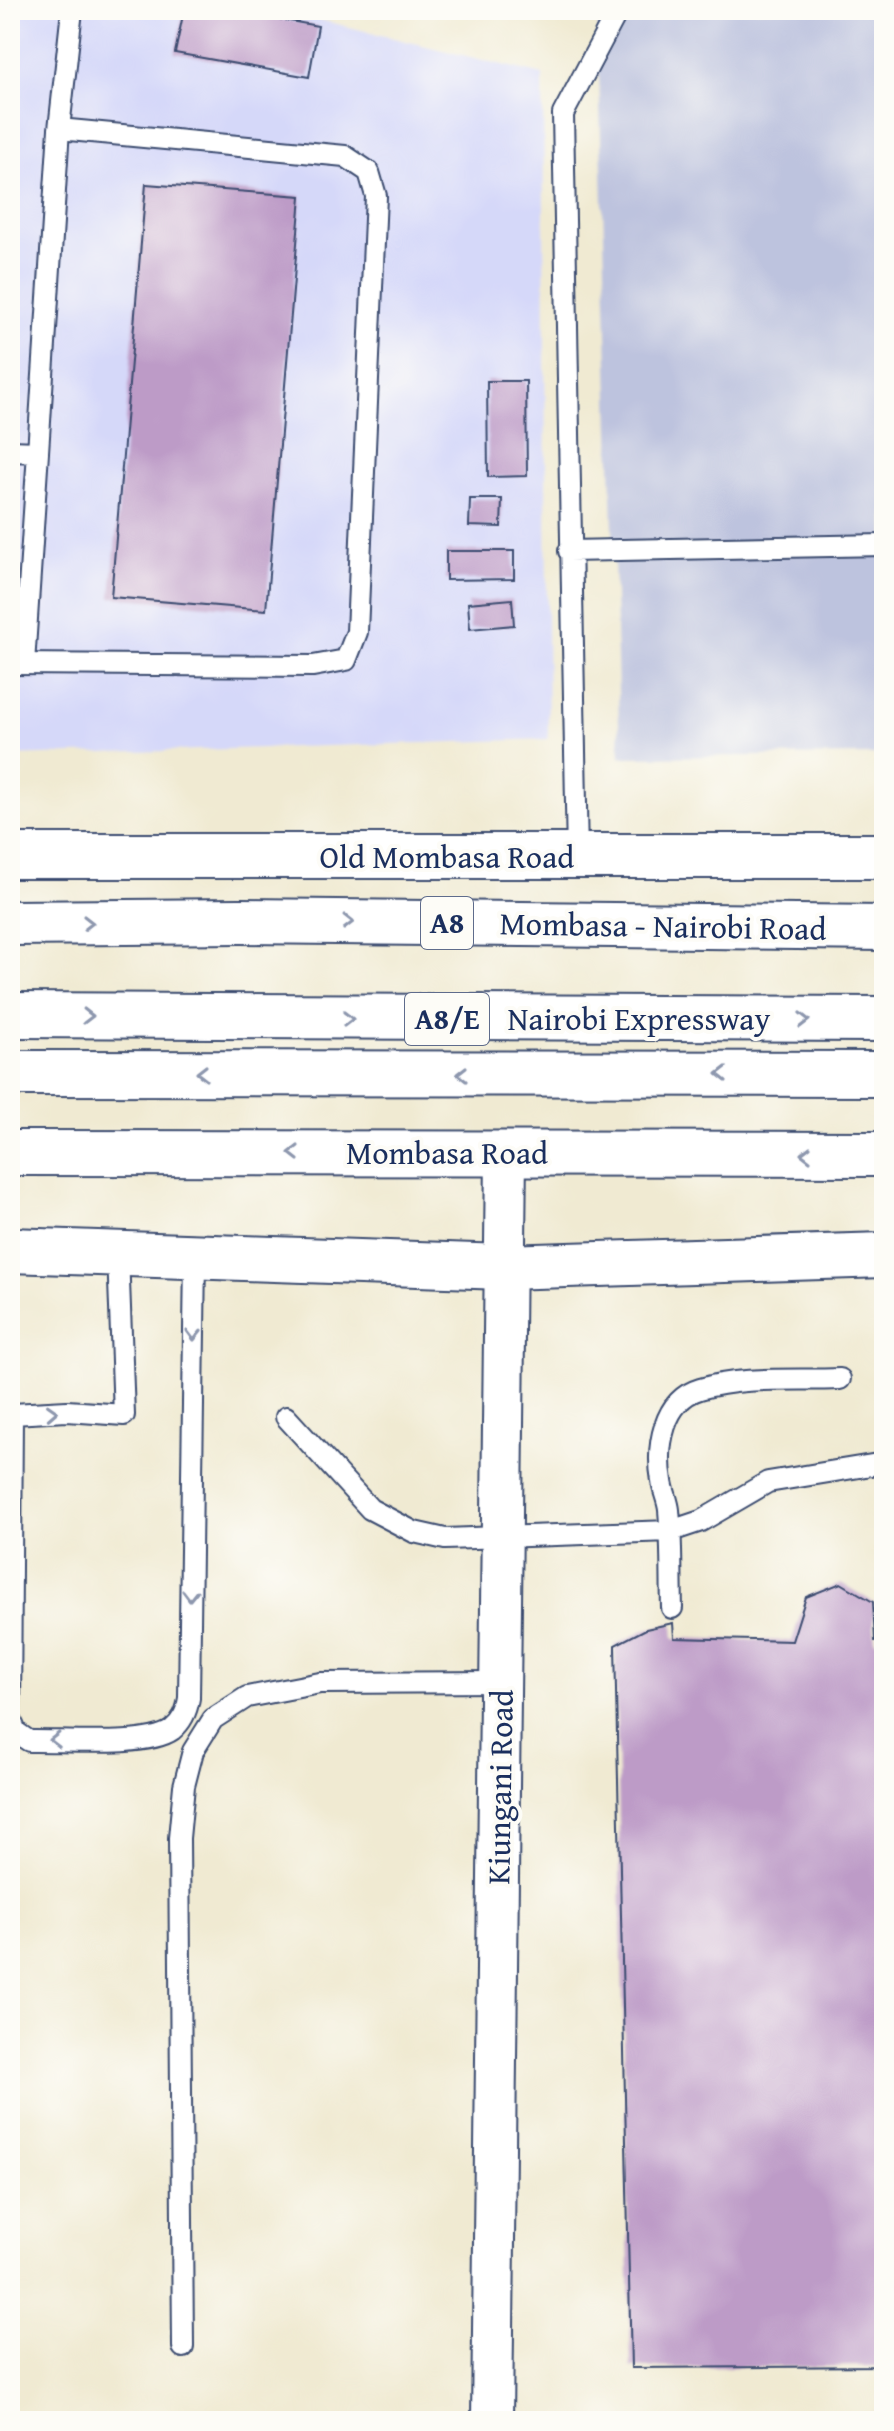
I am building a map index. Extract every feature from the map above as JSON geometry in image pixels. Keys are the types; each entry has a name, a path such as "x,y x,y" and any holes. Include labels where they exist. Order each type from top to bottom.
{"main road":[{"name":"Old Mombasa Road","path":"10,856 884,856"},
{"name":"Mombasa - Nairobi Road","path":"10,923 240,921 884,928"},
{"name":"Nairobi Expressway","path":"10,1015 884,1019"},
{"name":"Nairobi Expressway","path":"10,1073 884,1074"},
{"name":"Mombasa Road","path":"10,1153 884,1154"},
{"path":"10,1250 504,1267 884,1255"}],"street":[{"name":"Kiungani Road","path":"492,2421 506,1153"}],"lane":[{"path":"59,129 345,156 369,172 376,196 357,632 346,660 313,666 17,664 38,452 59,129 72,10"},
{"path":"577,857 563,114 618,10"},
{"path":"10,451 38,452"},
{"path":"569,551 884,545"},
{"path":"118,1254 124,1415 67,1411 12,1414 10,1718 16,1732 29,1741 149,1738 171,1731 186,1715 189,1698 195,1257"},
{"path":"672,1608 671,1531 669,1505 661,1478 660,1443 667,1421 680,1398 700,1389 728,1384 840,1379"},
{"path":"286,1417 370,1509 392,1523 445,1539 671,1531 701,1521 768,1482 884,1463"},
{"path":"183,2347 179,1838 184,1786 193,1751 213,1719 247,1697 320,1683 502,1682"}],"shaded area":[{"path":"10,10 280,10 543,75 548,739 10,756"},
{"path":"597,10 884,10 884,755 620,757"}],"building":[{"path":"184,10 229,10 318,26 309,77 175,53"},
{"path":"146,184 301,196 266,610 111,597"},
{"path":"487,381 526,381 527,476 488,477"},
{"path":"470,499 502,499 501,527 469,526"},
{"path":"446,551 514,551 514,579 446,580"},
{"path":"512,599 514,625 470,629 468,603"},
{"path":"841,1583 873,1602 875,1641 884,1642 884,2366 631,2368 615,1645 646,1629 673,1623 674,1638 792,1641 806,1597"}]}
